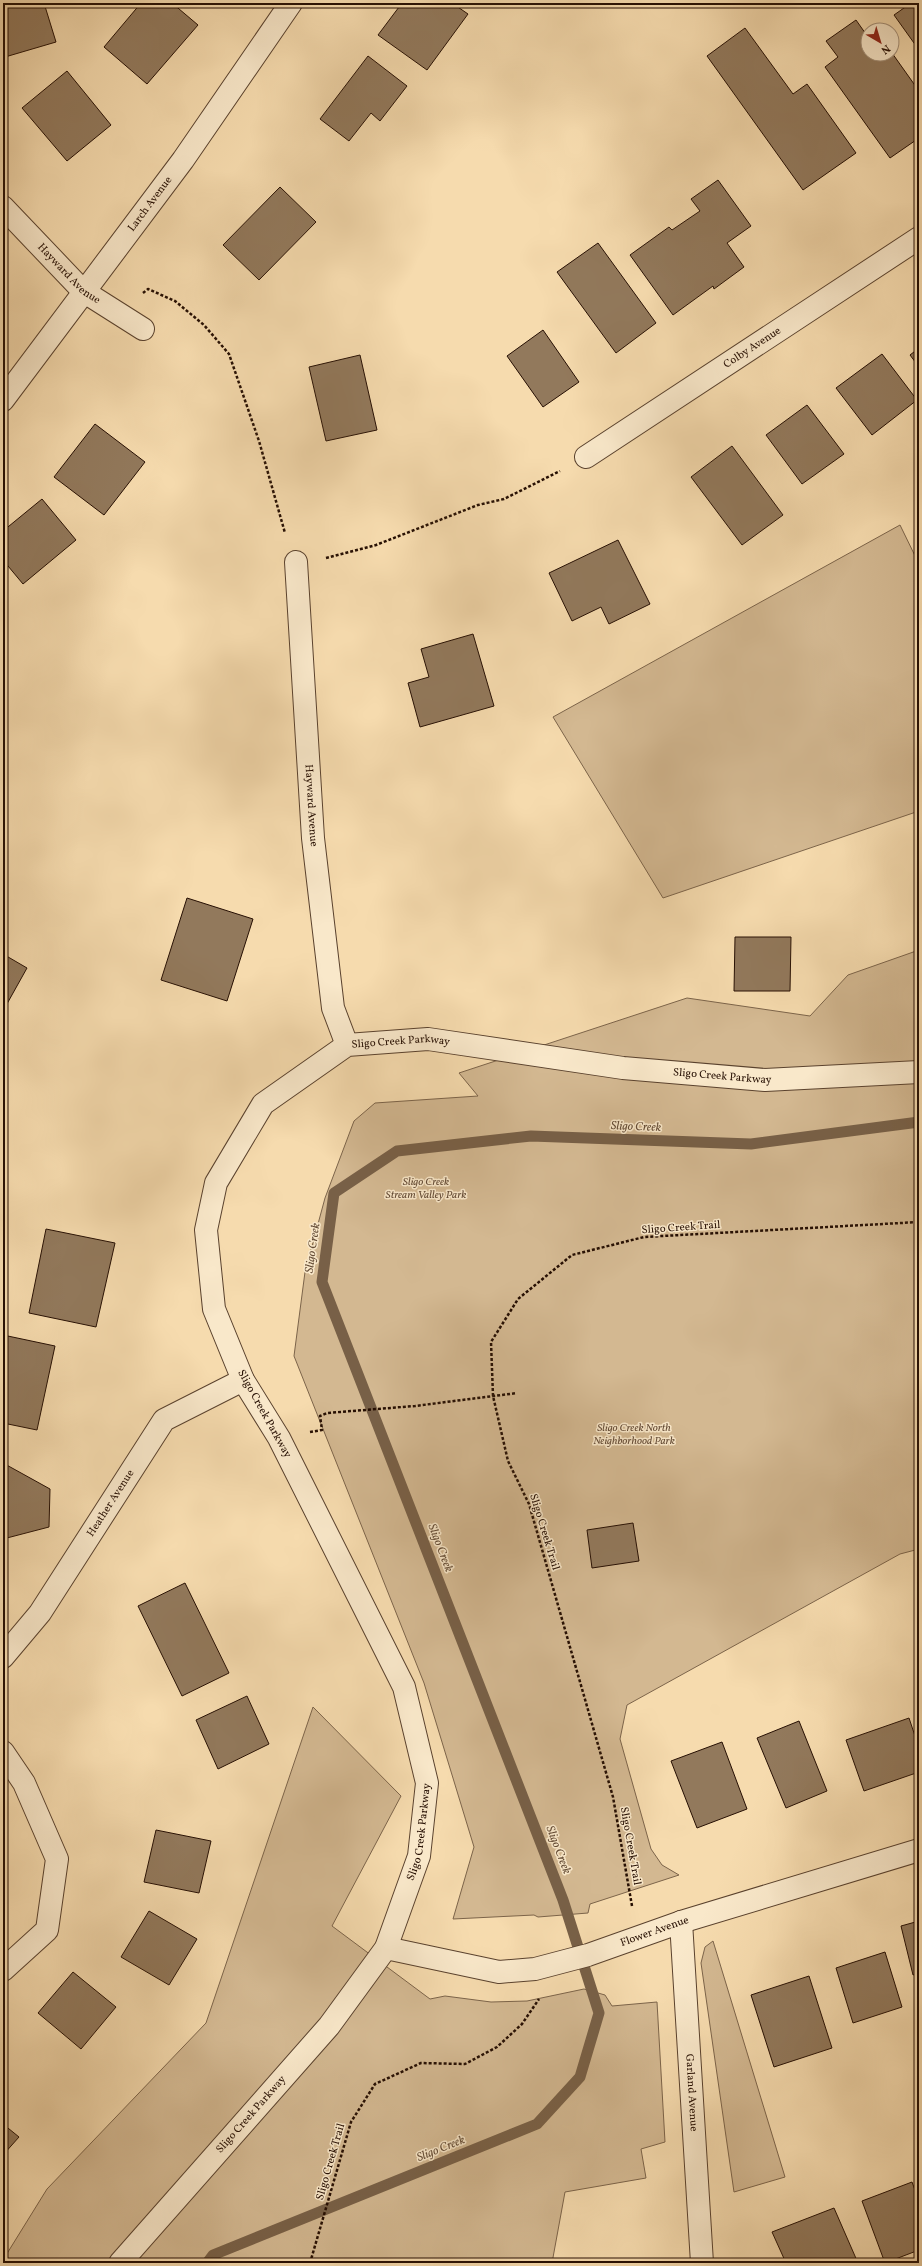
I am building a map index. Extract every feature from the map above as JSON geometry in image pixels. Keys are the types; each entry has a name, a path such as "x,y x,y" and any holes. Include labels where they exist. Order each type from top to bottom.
{"street":[{"name":"Larch Avenue","path":"3,400 182,160 291,3"},
{"name":"Hayward Avenue","path":"3,207 83,291 143,329"},
{"name":"Colby Avenue","path":"586,457 919,238"},
{"name":"Hayward Avenue","path":"296,562 312,838 333,1008 347,1045"},
{"name":"Sligo Creek Parkway","path":"120,2263 329,2026 386,1948 419,1856 427,1783 404,1687 279,1438 243,1380 214,1309 206,1230 216,1184 263,1104 347,1045 428,1039 623,1068 765,1080 919,1072"},
{"name":"Heather Avenue","path":"3,1657 40,1613 164,1420 243,1380"},
{"path":"3,1752 24,1783 57,1859 47,1930 3,1970"},
{"name":"Flower Avenue","path":"386,1948 499,1972 535,1969 588,1954 681,1922 919,1850"},
{"name":"Garland Avenue","path":"681,1922 702,2263"}],"path":[{"path":"118,313 148,289 175,301 204,325 228,354 259,441 282,522 296,562 322,559 376,545 478,505 504,498 586,457"},
{"name":"Sligo Creek Trail","path":"632,1904 613,1797 528,1504 508,1461 493,1396 491,1342 518,1299 572,1256 644,1237 919,1222"},
{"path":"327,1413 415,1406 517,1393"},
{"path":"311,1428 314,1431"},
{"name":"Sligo Creek Trail","path":"310,2263 351,2122 375,2084 421,2063 465,2064 497,2047 522,2024 542,1996"}],"green space":[{"path":"900,525 919,564 919,811 663,898 553,717"},
{"path":"919,950 919,1549 900,1554 627,1705 620,1739 651,1849 662,1865 679,1875 590,1904 588,1913 538,1917 534,1915 453,1919 474,1847 424,1683 294,1356 305,1272 325,1198 354,1121 375,1103 478,1096 459,1073 687,998 810,1016 848,975"},
{"path":"313,1707 401,1796 332,1926 430,1999 445,1996 491,2002 527,2001 584,1989 605,1995 612,2006 657,2002 665,2142 641,2149 646,2178 565,2192 552,2263 3,2263 3,2260 47,2189 206,2023"},
{"path":"713,1941 785,2177 734,2192 701,1963 705,1947"}],"building":[{"path":"3,3 44,3 56,42 5,57 3,49"},
{"path":"141,3 172,3 198,25 147,84 104,47"},
{"path":"402,3 452,3 468,14 427,70 378,35"},
{"path":"911,3 919,3 919,50 900,22 894,15"},
{"path":"856,20 860,26 860,62 898,62 919,91 919,138 890,158 825,67 838,57 826,41"},
{"path":"745,28 793,94 807,84 856,153 803,190 707,56"},
{"path":"368,56 407,86 380,121 371,113 349,141 320,119"},
{"path":"67,71 111,125 67,161 22,108"},
{"path":"718,180 751,226 727,243 744,267 714,289 713,286 673,315 630,255 669,227 672,230 700,211 691,199"},
{"path":"280,187 316,222 259,280 223,245"},
{"path":"598,243 656,323 616,353 557,272"},
{"path":"543,330 579,382 543,407 507,356"},
{"path":"919,348 919,367 910,355"},
{"path":"882,354 917,400 872,435 836,388"},
{"path":"360,355 377,430 326,441 309,367"},
{"path":"807,405 844,454 802,484 766,435"},
{"path":"95,424 145,462 104,515 54,477"},
{"path":"732,446 783,515 742,545 691,477"},
{"path":"42,499 76,540 23,584 3,560 3,531"},
{"path":"618,540 650,604 609,624 601,607 572,621 549,573"},
{"path":"473,634 494,706 420,727 408,683 429,677 421,649"},
{"path":"187,898 253,919 227,1001 161,980"},
{"path":"735,937 791,937 790,991 734,991"},
{"path":"3,954 27,968 3,1011"},
{"path":"46,1229 115,1243 96,1327 29,1313"},
{"path":"3,1335 55,1346 37,1430 3,1423"},
{"path":"3,1463 50,1489 49,1527 3,1539"},
{"path":"633,1523 639,1561 592,1568 587,1530"},
{"path":"185,1583 229,1673 182,1696 138,1606"},
{"path":"247,1696 269,1744 218,1769 196,1720"},
{"path":"909,1718 919,1748 919,1772 864,1791 846,1740"},
{"path":"799,1721 827,1791 786,1808 757,1738"},
{"path":"722,1742 747,1809 697,1828 671,1761"},
{"path":"156,1830 211,1841 199,1893 144,1882"},
{"path":"149,1911 197,1939 169,1985 121,1957"},
{"path":"919,1921 919,1973 913,1975 901,1926"},
{"path":"885,1952 902,2007 853,2023 836,1968"},
{"path":"73,1972 116,2007 81,2049 38,2013"},
{"path":"809,1976 832,2048 774,2067 751,1995"},
{"path":"3,2124 19,2137 3,2155"},
{"path":"912,2182 919,2201 919,2250 885,2263 862,2201"},
{"path":"834,2208 858,2263 786,2263 772,2232"}],"waterway":[{"name":"Sligo Creek","path":"207,2263 213,2255 537,2124 580,2077 599,2013 563,1900 322,1282 334,1193 397,1151 531,1136 751,1144 919,1122"}],"park label":[{"name":"Sligo Creek Stream Valley Park","path":"426,1188"},
{"name":"Sligo Creek North Neighborhood Park","path":"634,1434"}]}
